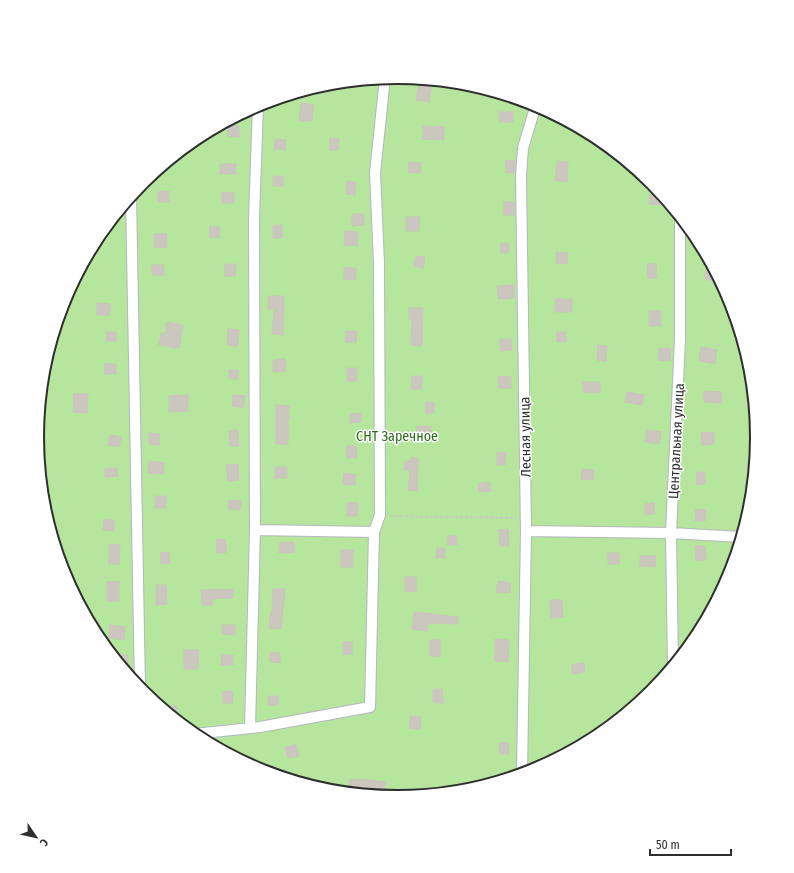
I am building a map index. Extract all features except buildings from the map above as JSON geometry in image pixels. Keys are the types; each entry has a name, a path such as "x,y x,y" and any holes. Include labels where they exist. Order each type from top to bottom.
{"street":[{"path":"205,733 250,728 370,706 374,532 380,516 379,263 375,173 384,84"},
{"name":"Лесная улица","path":"522,767 526,532 522,176 523,148 534,111"},
{"path":"250,728 255,530 254,219 258,112"},
{"path":"131,205 140,678"},
{"name":"Центральная улица","path":"673,656 672,533 680,339 680,226"},
{"path":"255,530 374,532"},
{"path":"526,532 672,533 735,537"}],"path":[{"path":"380,516 517,518 526,532"}],"green space":[{"name":"СНТ Заречное","path":"374,84 420,84 466,90 510,102 532,110 574,131 612,156 630,171 647,187 691,240 714,280 738,345 747,390 750,436 747,483 738,528 731,550 714,593 703,613 691,633 662,669 647,686 612,717 593,730 553,753 510,771 466,783 420,789 374,789 328,783 284,771 262,763 220,742 182,717 164,702 147,686 103,633 80,593 56,528 47,483 45,460 44,436 47,390 56,345 63,323 80,280 91,260 103,240 132,204 147,187 182,156 201,143 241,120 284,102 328,90"}]}
